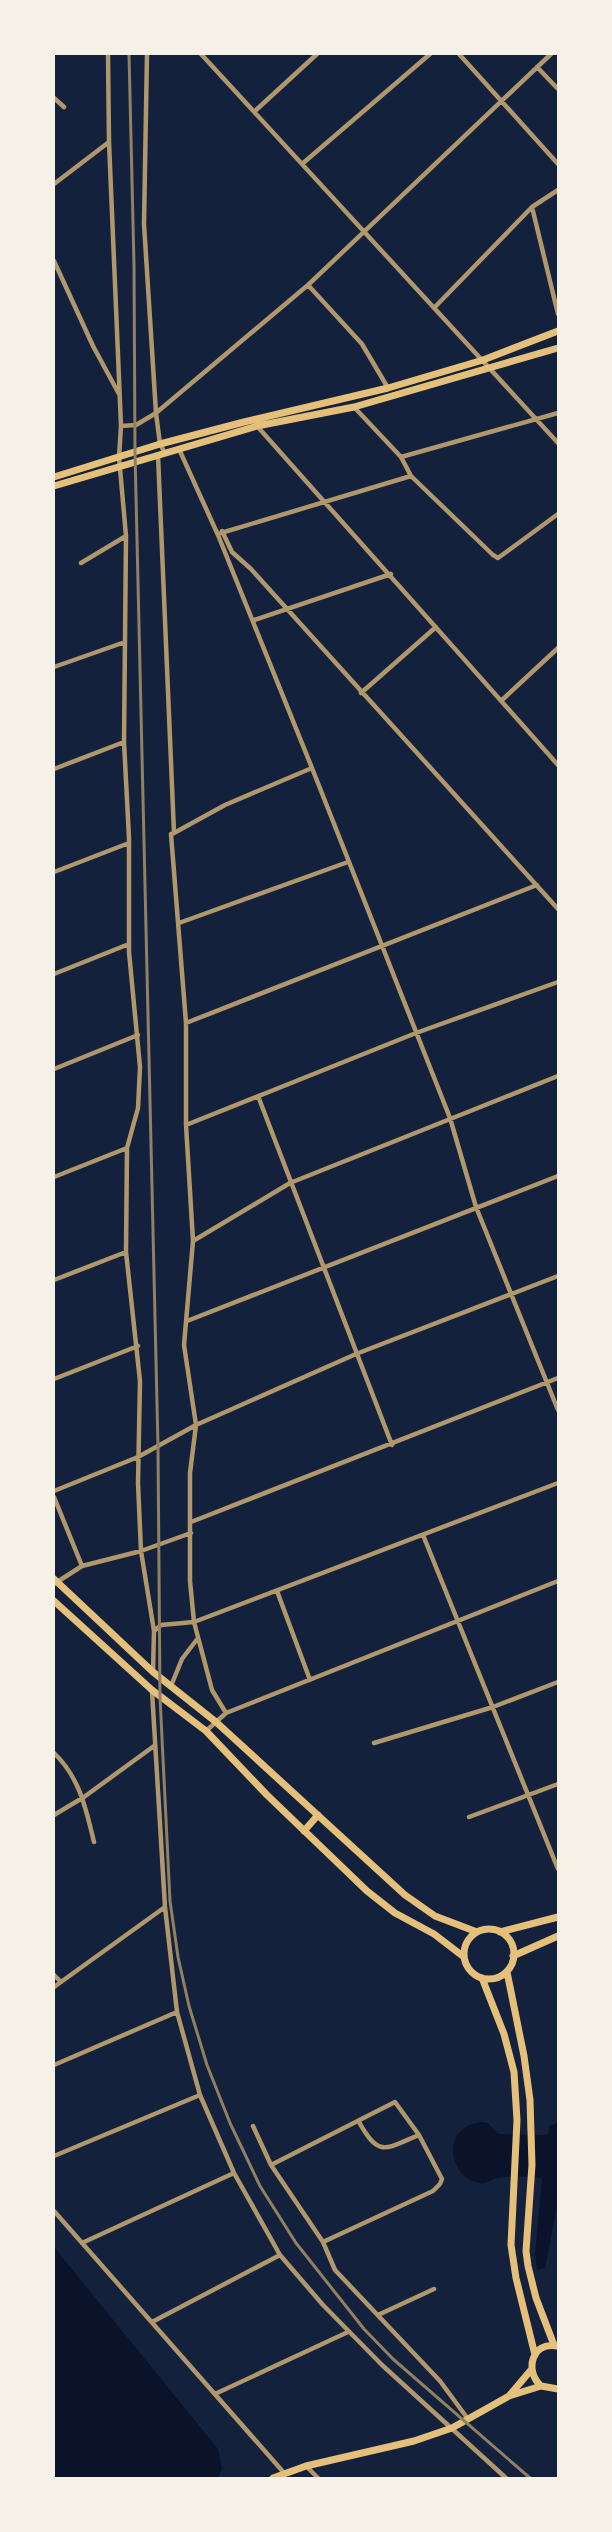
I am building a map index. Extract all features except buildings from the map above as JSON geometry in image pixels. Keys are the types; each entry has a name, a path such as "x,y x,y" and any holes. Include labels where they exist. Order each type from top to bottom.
{"main road":[{"path":"54,477 160,444 388,388 483,360 558,331"},
{"path":"54,486 257,426 354,406 558,348"},
{"path":"55,1581 153,1672 216,1722 418,1906 452,1923 478,1932"},
{"path":"54,1601 152,1690 206,1731 304,1831 367,1891 395,1913 434,1934 464,1957 471,1972 482,1978 495,1978 507,1972"},
{"path":"304,1831 318,1816"},
{"path":"500,1932 558,1917"},
{"path":"464,1957 468,1939 478,1932 491,1929 500,1932 512,1944 514,1956 507,1972 524,2056 530,2100 532,2165 526,2251 536,2298 556,2346 543,2348 535,2355"},
{"path":"514,1956 558,1936"},
{"path":"482,1978 510,2055 517,2097 515,2195 511,2245 516,2278 535,2355 531,2370 509,2396"},
{"path":"531,2370 541,2386"},
{"path":"273,2478 306,2466 414,2441 452,2428 509,2396 541,2386 558,2389"}],"street":[{"path":"108,54 109,142 122,426 119,457 126,536 124,742 129,843 129,944 140,1074 138,1108 127,1148 126,1252 138,1346 140,1381 138,1457 141,1552 154,1631 153,1672"},
{"path":"147,54 144,224 156,413 162,454 174,833"},
{"path":"201,54 558,443"},
{"path":"255,111 317,54"},
{"path":"302,164 430,54"},
{"path":"459,54 558,164"},
{"path":"122,426 136,426 156,413 308,285 551,54"},
{"path":"537,67 558,89"},
{"path":"54,98 64,107"},
{"path":"54,184 109,142"},
{"path":"434,308 532,207 558,190"},
{"path":"532,207 558,314"},
{"path":"54,261 93,346 120,396"},
{"path":"308,285 362,344 388,388"},
{"path":"354,406 401,457 411,476 498,558 558,514"},
{"path":"401,457 558,413"},
{"path":"257,426 391,574 557,763"},
{"path":"179,449 220,533 450,1118 476,1207 545,1382 558,1410"},
{"path":"220,533 411,476"},
{"path":"220,533 232,552 251,569 288,609 361,693 558,909"},
{"path":"81,564 126,536"},
{"path":"254,620 391,574"},
{"path":"361,693 436,627"},
{"path":"54,667 125,642"},
{"path":"502,700 558,648"},
{"path":"54,769 124,742"},
{"path":"226,1714 212,1690 194,1622 190,1581 190,1473 196,1425 184,1345 193,1241 186,1125 186,1023 171,834 225,805 312,768"},
{"path":"54,872 129,843"},
{"path":"179,923 348,862"},
{"path":"186,1023 537,885"},
{"path":"54,974 129,944"},
{"path":"186,1125 416,1033 558,982"},
{"path":"54,1069 138,1036"},
{"path":"193,1241 290,1182 558,1076"},
{"path":"258,1096 322,1268 392,1445"},
{"path":"54,1177 127,1148"},
{"path":"187,1321 558,1176"},
{"path":"54,1280 126,1252"},
{"path":"54,1491 138,1457 196,1425 356,1354 558,1276"},
{"path":"54,1379 138,1346"},
{"path":"191,1522 392,1445 558,1378"},
{"path":"154,1631 161,1625 194,1622 558,1483"},
{"path":"54,1497 82,1566"},
{"path":"55,1581 82,1566 141,1552 191,1533"},
{"path":"423,1535 558,1869"},
{"path":"206,1731 226,1714 558,1581"},
{"path":"277,1590 310,1680"},
{"path":"171,1687 182,1658 198,1638"},
{"path":"374,1743 493,1707 558,1682"},
{"path":"152,1690 165,1907 177,2012 200,2095 234,2173 280,2256 348,2332 420,2402 452,2428 506,2478"},
{"path":"54,1815 84,1797 154,1746"},
{"path":"54,1753 67,1767 84,1797 94,1842"},
{"path":"469,1817 558,1784"},
{"path":"54,1987 165,1907"},
{"path":"54,1976 61,1982"},
{"path":"54,2065 177,2012"},
{"path":"54,2156 200,2095"},
{"path":"271,2165 359,2122 395,2102 419,2135 442,2179 440,2184 432,2191 323,2242"},
{"path":"359,2122 369,2140 376,2146 384,2148 419,2135"},
{"path":"253,2126 271,2165 323,2242 335,2270 392,2332 440,2380 468,2419"},
{"path":"82,2243 234,2173"},
{"path":"54,2211 286,2474"},
{"path":"152,2322 280,2256"},
{"path":"378,2315 434,2289"},
{"path":"215,2394 348,2332"},
{"path":"306,2466 318,2478"}],"water":[{"path":"481,2122 488,2123 498,2134 543,2135 548,2134 549,2126 558,2123 558,2201 545,2268 537,2270 535,2255 542,2178 496,2178 484,2183 478,2183 467,2178 459,2170 455,2161 454,2141 460,2132 468,2126"},
{"path":"54,2247 218,2449 222,2468 218,2478 54,2478"}],"railway":[{"path":"129,54 134,265 135,453 158,1447 160,1697 170,1901 178,1957 189,2006 207,2065 230,2123 260,2186 296,2243 364,2329 393,2359 530,2478"}]}
